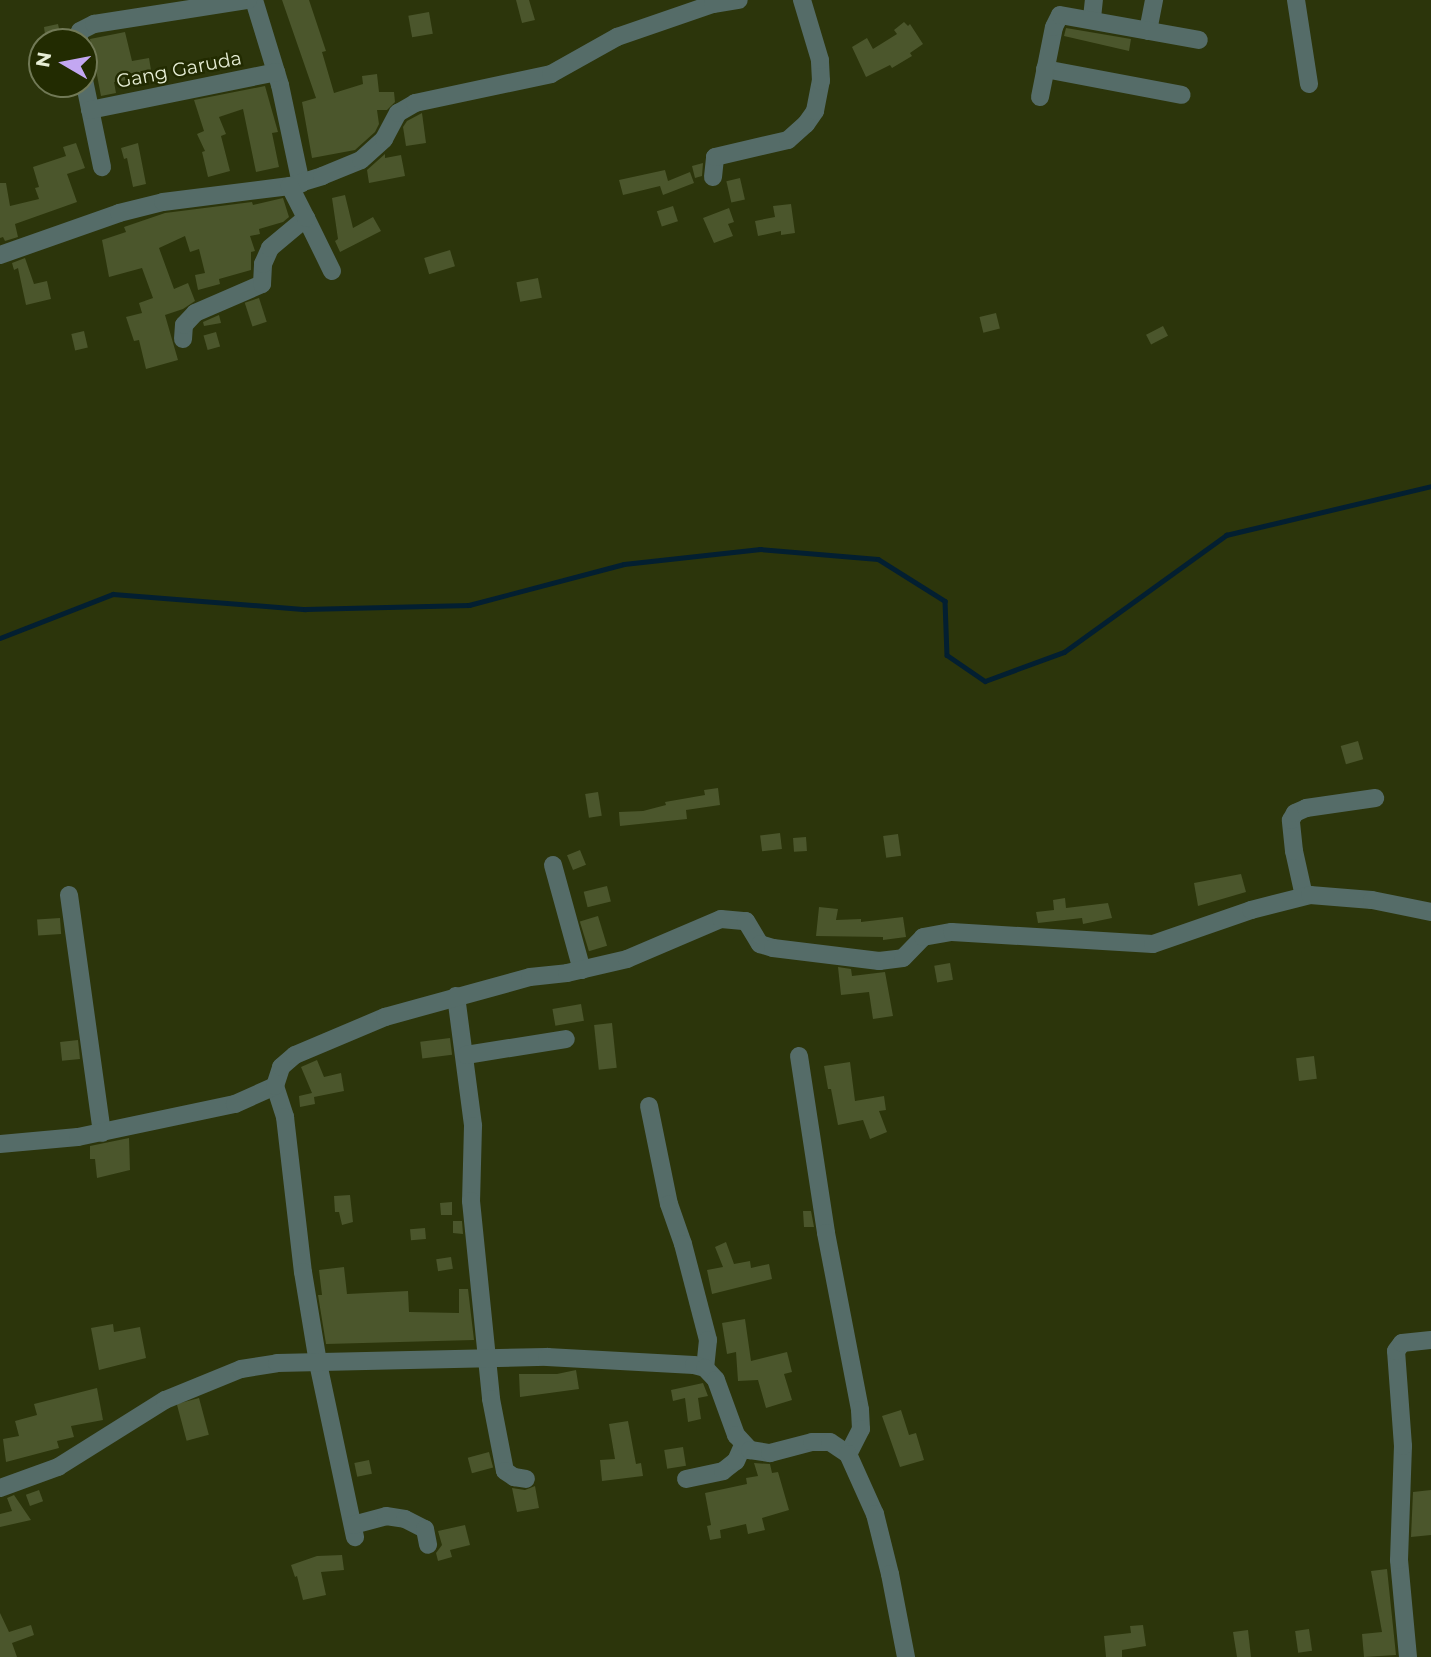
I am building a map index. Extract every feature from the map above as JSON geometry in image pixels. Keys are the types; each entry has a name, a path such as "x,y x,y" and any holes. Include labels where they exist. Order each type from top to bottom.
{"street":[{"path":"86,28 94,24 248,0"},
{"path":"254,0 276,72 296,185 306,218 332,271"},
{"path":"0,255 131,210 296,185 361,160 384,139 398,113 415,103 551,74 617,37 701,8 739,0"},
{"path":"713,177 715,158 788,140 815,111 821,81 820,60 802,0"},
{"path":"1092,18 1094,0"},
{"path":"1148,30 1154,0"},
{"path":"1296,0 1309,85"},
{"path":"1040,97 1057,17 1064,14 1199,40"},
{"path":"1045,69 1182,95"},
{"name":"Gang Garuda","path":"90,110 276,72"},
{"path":"88,98 102,167"},
{"path":"183,339 184,325 195,313 262,284 263,264 270,248 306,218"},
{"path":"1304,896 1293,842 1291,820 1295,813 1306,808 1375,797"},
{"path":"553,865 582,970"},
{"path":"69,895 102,1133"},
{"path":"428,1545 425,1530 405,1519 386,1516 354,1531 318,1363 303,1272 285,1117 275,1086 281,1068 295,1055 403,1010 530,977 582,970 627,959 721,919 746,921 760,944 766,946 879,961 903,958 923,937 952,932 1153,944 1251,910 1304,896 1372,900 1431,912"},
{"path":"457,996 473,1126 471,1201 486,1360 502,1465 509,1474 526,1479"},
{"path":"466,1055 566,1039"},
{"path":"799,1056 826,1233 860,1410 861,1429 848,1454"},
{"path":"0,1144 36,1143 207,1113 253,1097 275,1086"},
{"path":"649,1106 669,1204 683,1244 708,1340 705,1368"},
{"path":"1408,1657 1399,1560 1403,1446 1396,1351 1402,1343 1431,1340"},
{"path":"0,1488 58,1467 165,1400 241,1369 277,1363 547,1357 677,1362 705,1368 716,1380 732,1425 743,1445 759,1453 770,1453 801,1443 830,1443 848,1454 875,1514 906,1657"},
{"path":"686,1479 723,1471 736,1461 743,1445"}],"building":[{"path":"282,0 309,0 326,51 322,52 334,93 363,84 362,76 377,74 379,92 394,92 395,102 387,110 377,110 379,124 375,132 355,150 312,158 302,102 316,98"},
{"path":"516,0 529,0 535,20 522,23"},
{"path":"429,12 433,34 412,37 408,16"},
{"path":"904,22 908,26 910,24 923,44 910,53 912,56 892,68 890,65 866,77 852,47 867,38 873,49 897,34 894,30"},
{"path":"58,24 59,28 44,28"},
{"path":"1066,28 1131,39 1129,51 1064,36"},
{"path":"125,32 132,61 149,58 152,76 114,82 116,93 101,96 98,80 98,37"},
{"path":"265,86 278,132 272,133 279,167 256,172 243,109 219,117 226,134 221,136 230,171 208,177 202,152 205,151 197,134 204,131 194,100"},
{"path":"422,113 426,143 406,146 403,127 407,121"},
{"path":"76,143 85,168 67,174 77,202 15,224 18,237 5,241 3,237 0,238 0,183 6,183 10,206 39,199 35,188 39,187 33,167 66,156 63,147"},
{"path":"138,143 146,184 133,187 127,158 124,159 121,148"},
{"path":"385,154 385,158 401,155 405,176 369,183 367,170"},
{"path":"703,163 702,176 695,178 692,166"},
{"path":"665,170 668,181 690,172 694,183 663,195 660,186 623,195 619,180"},
{"path":"740,178 745,199 731,203 726,181"},
{"path":"345,195 353,228 373,217 381,231 340,252 335,241 338,239 332,198"},
{"path":"283,198 289,217 283,222 259,229 260,234 250,236 255,251 251,252 251,270 219,279 220,284 198,290 195,275 205,273 199,249 190,252 185,236 159,248 174,289 188,283 195,301 183,309 165,315 178,360 146,369 139,340 134,341 126,317 142,313 139,303 153,298 142,268 109,277 102,240 126,232 124,227 165,213 252,202 253,205"},
{"path":"791,204 795,233 781,235 781,231 758,236 755,221 775,217 773,206"},
{"path":"673,206 678,221 662,226 657,211"},
{"path":"729,208 734,222 728,224 733,236 714,243 703,218"},
{"path":"450,250 455,266 429,274 424,258"},
{"path":"25,258 34,284 47,281 51,299 26,305 18,268 14,270 12,263"},
{"path":"538,278 542,298 520,302 516,282"},
{"path":"259,298 267,322 252,326 245,303"},
{"path":"996,313 1000,329 983,333 980,317"},
{"path":"219,315 221,323 204,326 203,322"},
{"path":"1163,326 1168,336 1151,344 1146,335"},
{"path":"84,331 88,348 75,350 71,334"},
{"path":"216,332 220,346 208,350 204,336"},
{"path":"1358,741 1363,759 1346,764 1341,746"},
{"path":"718,788 720,805 686,810 687,819 620,826 619,812 643,811 666,805 665,802 705,795 704,790"},
{"path":"598,792 602,816 589,818 585,794"},
{"path":"780,833 782,849 762,851 760,835"},
{"path":"898,834 901,856 886,858 883,836"},
{"path":"806,837 807,851 794,852 793,838"},
{"path":"580,850 586,865 573,870 567,855"},
{"path":"1241,874 1246,892 1198,906 1194,883"},
{"path":"607,886 611,902 588,907 584,892"},
{"path":"1065,898 1066,908 1108,903 1112,918 1083,924 1082,918 1038,923 1036,912 1054,910 1053,900"},
{"path":"819,907 838,909 836,920 861,919 861,922 903,917 906,937 883,940 883,937 816,936"},
{"path":"598,916 607,946 589,951 580,922"},
{"path":"60,918 61,934 38,936 37,920"},
{"path":"950,963 953,980 937,983 934,966"},
{"path":"838,967 851,969 852,976 885,972 893,1016 873,1019 869,992 841,995"},
{"path":"581,1004 584,1021 555,1026 552,1009"},
{"path":"612,1023 617,1068 599,1070 594,1025"},
{"path":"450,1038 452,1055 422,1059 420,1042"},
{"path":"78,1040 80,1059 62,1061 60,1042"},
{"path":"1314,1056 1317,1079 1299,1081 1296,1058"},
{"path":"317,1060 324,1077 341,1073 344,1091 314,1097 315,1104 300,1107 299,1096 312,1093 301,1067"},
{"path":"850,1062 855,1101 884,1096 886,1110 879,1111 887,1132 870,1139 863,1120 838,1125 831,1089 828,1089 824,1066"},
{"path":"129,1138 130,1170 97,1178 95,1159 90,1159 90,1146"},
{"path":"350,1195 353,1222 342,1225 339,1212 335,1212 334,1196"},
{"path":"452,1202 452,1215 441,1215 440,1203"},
{"path":"803,1211 811,1211 814,1227 804,1227"},
{"path":"453,1221 462,1221 463,1234 453,1233"},
{"path":"425,1228 426,1239 411,1240 410,1229"},
{"path":"726,1242 734,1264 750,1261 751,1268 769,1264 772,1279 712,1294 707,1270 723,1267 715,1247"},
{"path":"451,1257 453,1269 438,1271 436,1259"},
{"path":"344,1267 347,1294 408,1291 409,1312 459,1313 459,1289 468,1289 474,1340 326,1344 318,1295 322,1295 319,1270"},
{"path":"745,1319 751,1361 787,1352 792,1372 784,1374 792,1400 766,1408 758,1380 738,1381 736,1352 727,1354 722,1323"},
{"path":"113,1324 114,1332 140,1327 146,1358 99,1370 91,1328"},
{"path":"576,1370 579,1389 520,1397 519,1374 557,1374"},
{"path":"703,1383 708,1396 698,1398 701,1419 688,1422 685,1398 673,1401 671,1390"},
{"path":"97,1388 103,1420 71,1426 74,1437 57,1441 59,1448 6,1462 3,1439 19,1436 15,1421 37,1415 34,1404"},
{"path":"199,1398 209,1435 187,1441 177,1404"},
{"path":"901,1410 909,1435 916,1433 924,1460 900,1467 882,1416"},
{"path":"628,1421 636,1464 641,1463 643,1476 602,1481 600,1460 615,1459 609,1424"},
{"path":"683,1447 686,1466 667,1469 664,1450"},
{"path":"489,1452 493,1467 472,1473 468,1458"},
{"path":"369,1460 372,1474 357,1477 354,1463"},
{"path":"754,1463 770,1464 772,1473 778,1472 789,1510 762,1518 765,1530 748,1534 746,1524 720,1530 721,1538 710,1540 707,1526 711,1525 705,1493 747,1484 746,1478 758,1476"},
{"path":"535,1486 539,1508 517,1512 512,1488 525,1490"},
{"path":"39,1490 43,1501 30,1506 26,1495"},
{"path":"1431,1490 1431,1535 1411,1537 1413,1492"},
{"path":"14,1495 31,1520 0,1527 0,1514 12,1511 7,1498"},
{"path":"465,1525 470,1545 450,1550 452,1557 438,1561 436,1553 442,1545 438,1531"},
{"path":"342,1555 344,1570 321,1572 326,1595 303,1600 297,1576 295,1577 291,1565 317,1556"},
{"path":"1387,1569 1396,1655 1364,1657 1362,1634 1382,1632 1371,1571"},
{"path":"0,1613 9,1632 31,1625 34,1635 12,1643 17,1657 0,1657"},
{"path":"1143,1625 1146,1646 1122,1650 1122,1657 1106,1657 1104,1636 1131,1633 1130,1626"},
{"path":"1309,1629 1312,1651 1298,1653 1295,1631"},
{"path":"1248,1630 1251,1657 1237,1657 1233,1632"}],"waterway":[{"path":"0,638 113,594 305,609 469,605 624,564 760,549 878,559 945,601 947,655 985,681 1064,652 1226,535 1431,486"}]}
